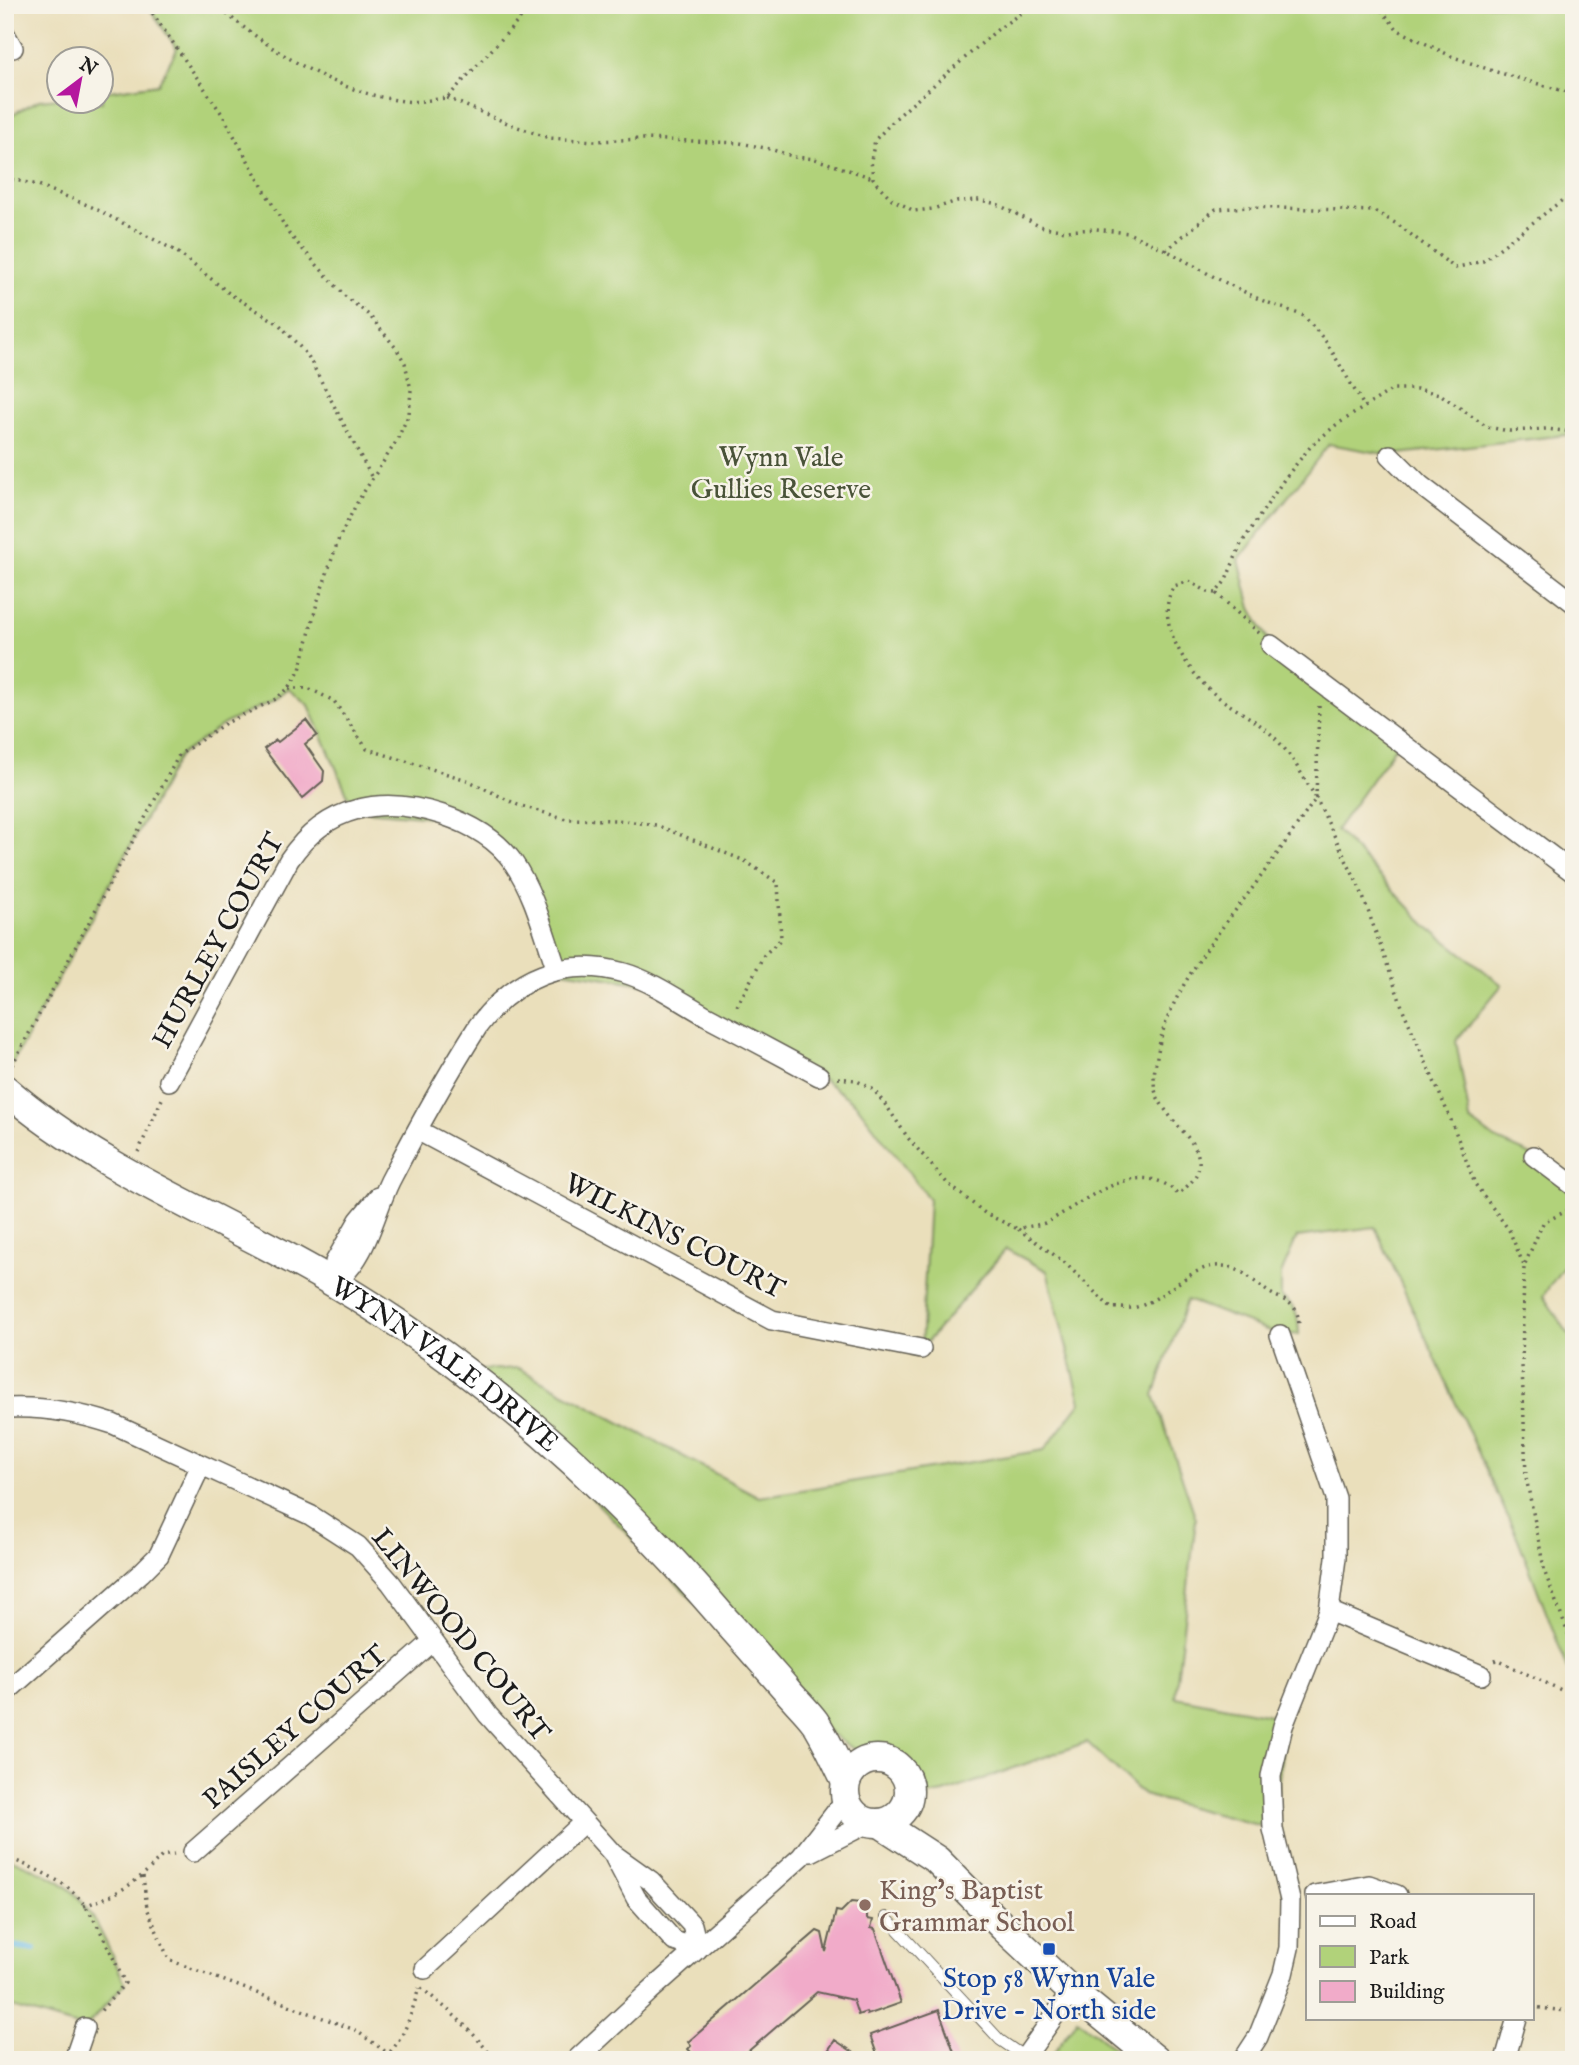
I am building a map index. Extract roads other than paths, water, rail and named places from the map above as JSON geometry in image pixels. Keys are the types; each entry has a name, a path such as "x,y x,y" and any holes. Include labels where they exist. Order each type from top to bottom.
{"main road":[{"name":"WYNN VALE DRIVE","path":"12,1075 37,1115 94,1154 334,1283 400,1324 466,1371 565,1453 697,1587 815,1723 845,1744 876,1758"},
{"name":"WYNN VALE DRIVE","path":"815,1723 846,1790"},
{"path":"937,1860 918,1824 909,1799 908,1782 900,1767 876,1758 858,1765 846,1790 854,1814 875,1822 937,1860 1003,1927 1072,1991 1156,2060"},
{"path":"875,1822 898,1816 909,1799"}],"street":[{"path":"1390,455 1420,485 1574,603"},
{"path":"1271,645 1574,873"},
{"name":"HURLEY COURT","path":"169,1081 289,860 308,835 346,812 367,806 413,806 456,819 495,841 512,861 531,895 556,970"},
{"path":"334,1283 349,1272 372,1228 389,1183 474,1033 492,1008 512,990 532,979 556,970 583,967 624,973 819,1076"},
{"name":"WILKINS COURT","path":"419,1130 772,1320 921,1349"},
{"path":"1534,1156 1574,1186"},
{"path":"1243,2060 1258,2037 1283,1974 1299,1898 1273,1829 1271,1776 1283,1726 1329,1611 1336,1558 1336,1498 1280,1335"},
{"name":"LINWOOD COURT","path":"5,1409 55,1409 85,1414 113,1424 310,1515 358,1546 391,1583 486,1712 613,1854 651,1881 692,1925 698,1950"},
{"path":"5,1693 159,1555 201,1465"},
{"path":"1329,1611 1481,1675"},
{"name":"PAISLEY COURT","path":"193,1852 432,1642"},
{"path":"576,2060 801,1857 846,1790"},
{"path":"422,1978 584,1822"},
{"path":"801,1857 875,1822"},
{"path":"1320,1894 1369,1885 1394,1894"},
{"path":"1024,2058 1072,1991"},
{"path":"1505,2060 1516,2020"},
{"path":"74,2060 85,2028"}],"lane":[{"path":"886,1917 1000,2040 1024,2058"}],"waterway":[{"path":"5,1945 34,1949"}],"place":[{"name":"King's Baptist Grammar School","path":"865,1905"},
{"name":"Stop 58 Wynn Vale Drive - North side","path":"1049,1949"}],"park label":[{"name":"Wynn Vale Gullies Reserve","path":"781,472"}]}
